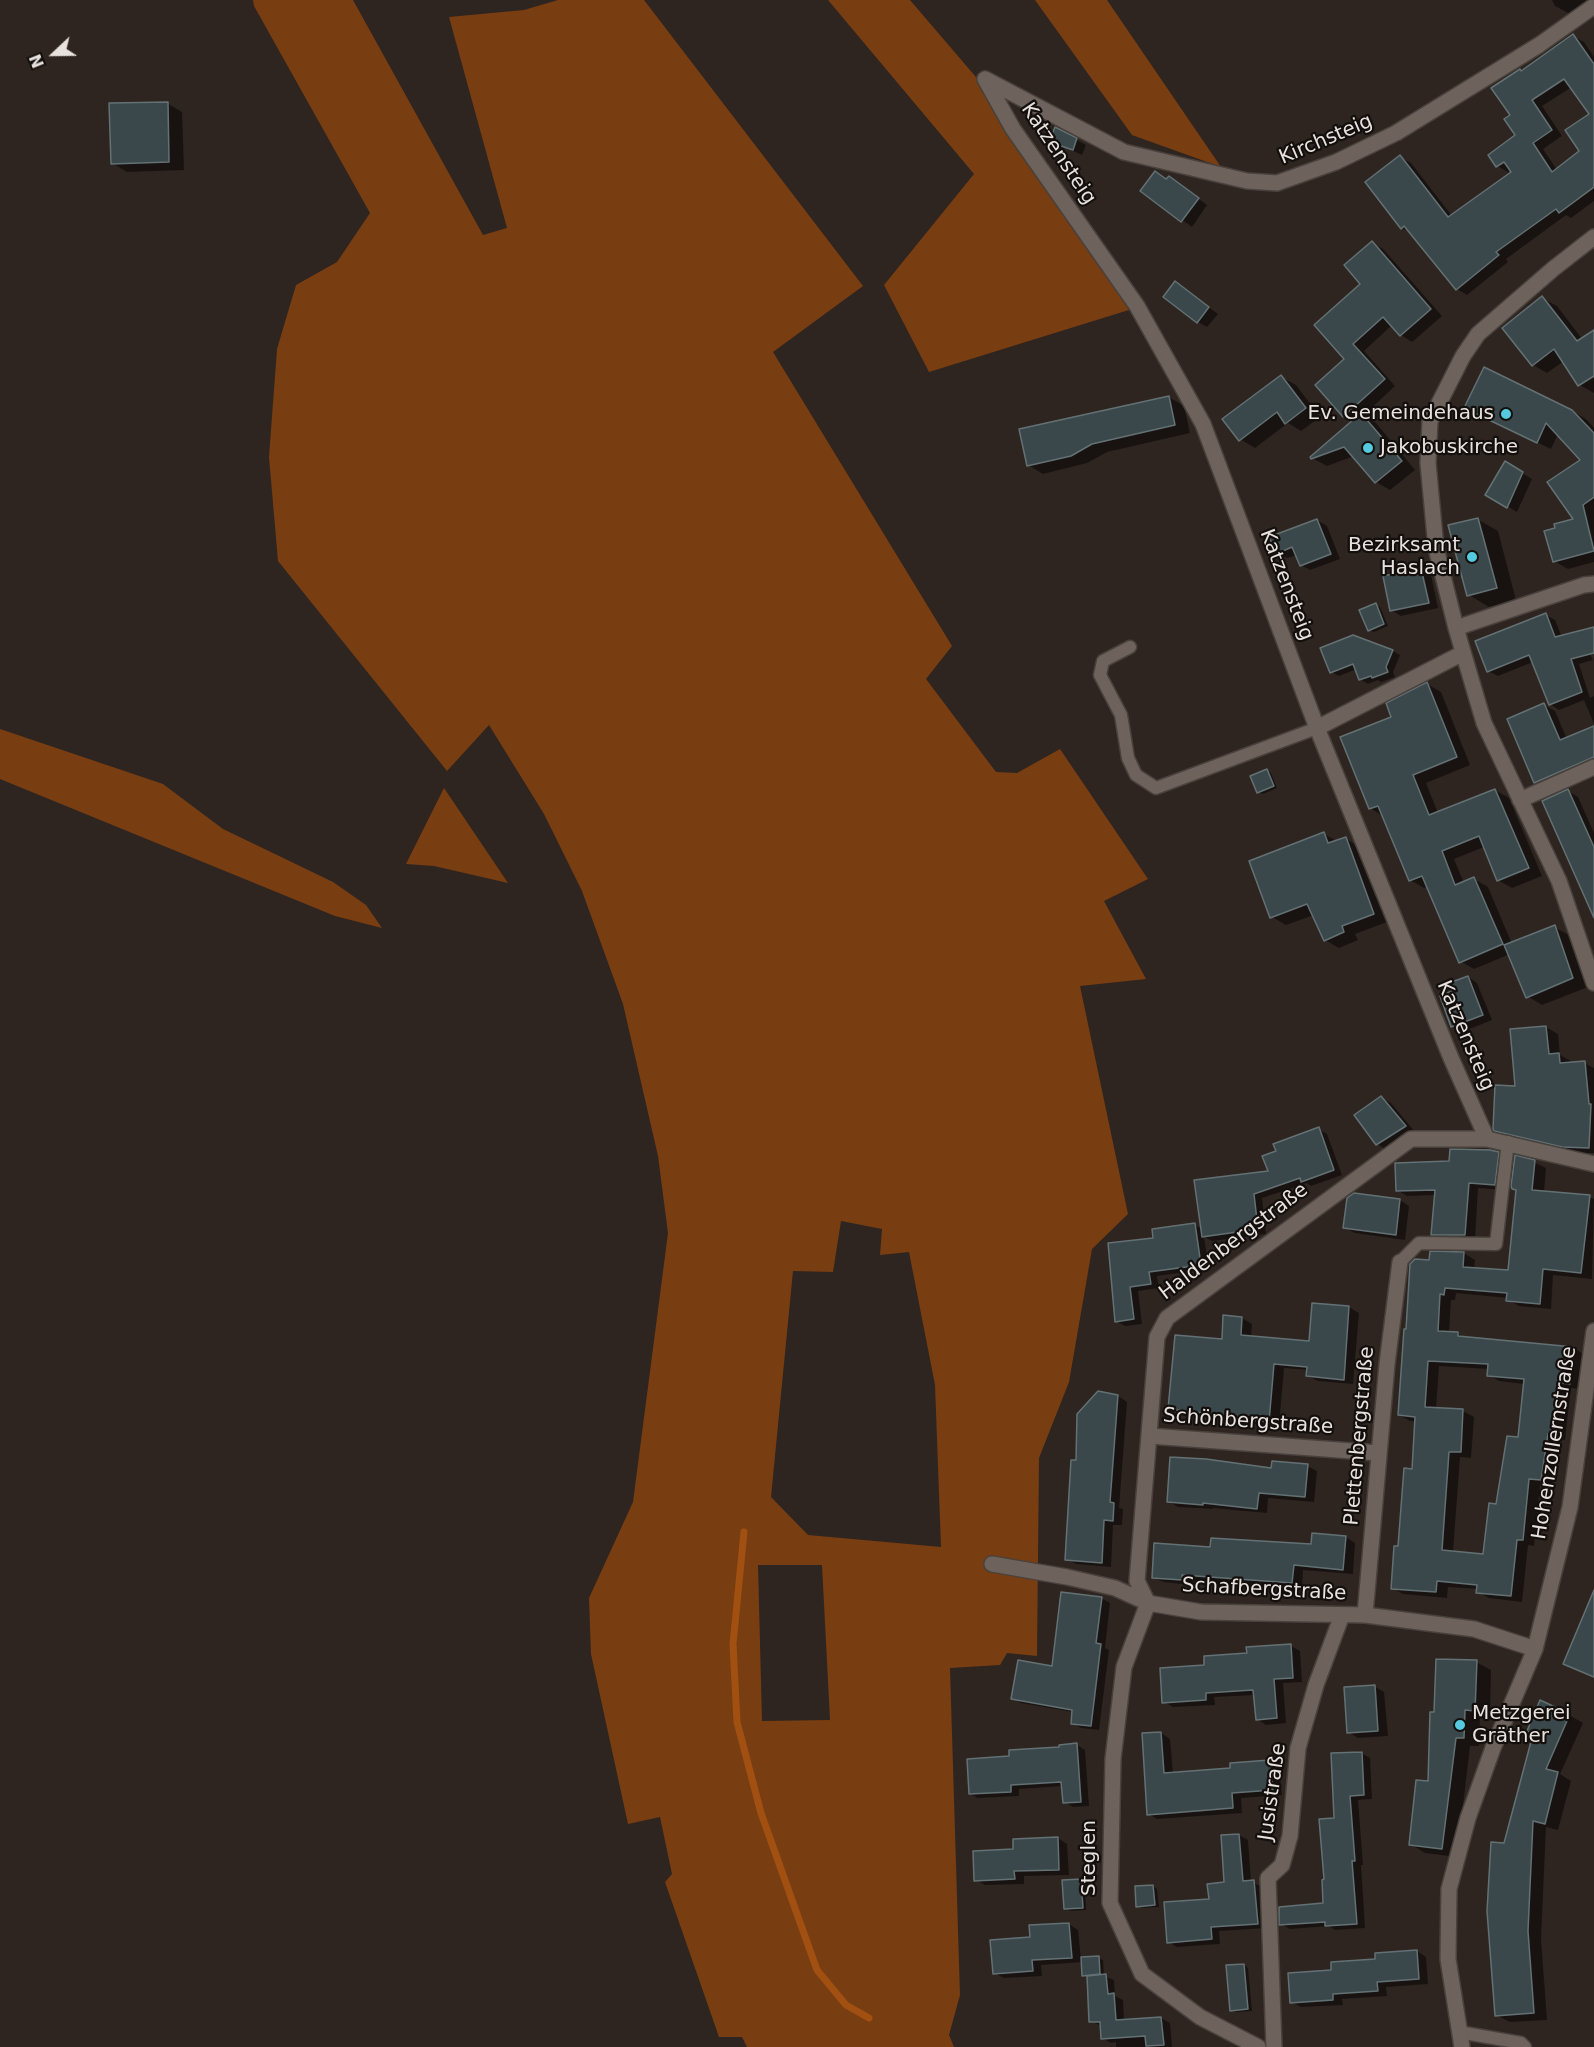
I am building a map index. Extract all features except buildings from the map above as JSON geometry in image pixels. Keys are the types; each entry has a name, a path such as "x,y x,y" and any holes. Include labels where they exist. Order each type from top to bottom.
{"street":[{"name":"Kirchsteig","path":"985,79 1124,152 1247,181 1277,183 1336,162 1396,133 1539,45 1594,6"},
{"name":"Katzensteig","path":"985,79 1013,129 1137,306 1203,424 1317,728 1451,1058 1487,1139"},
{"path":"1594,237 1478,334 1463,356 1430,421 1428,463 1436,548 1456,628 1484,723 1559,881 1594,983"},
{"path":"1456,628 1594,584"},
{"path":"1317,728 1463,653"},
{"path":"1520,800 1594,767"},
{"name":"Haldenbergstraße","path":"1148,1603 1137,1581 1157,1337 1167,1318 1411,1139 1487,1139 1508,1142 1594,1164"},
{"name":"Plettenbergstraße","path":"1365,1615 1387,1364 1400,1262"},
{"name":"Hohenzollernstraße","path":"1460,2039 1448,1959 1449,1889 1468,1818 1492,1748 1535,1649 1570,1507 1594,1331"},
{"name":"Schönbergstraße","path":"1150,1436 1379,1453"},
{"name":"Schafbergstraße","path":"992,1564 1115,1588 1148,1603 1201,1612 1365,1615 1474,1629 1535,1649"},
{"name":"Steglen","path":"1148,1603 1124,1667 1113,1759 1110,1903 1142,1974 1200,2017 1258,2047"},
{"name":"Jusistraße","path":"1274,2047 1268,1878 1282,1865 1290,1836 1298,1748 1316,1685 1342,1615"}],"lane":[{"path":"1130,647 1103,661 1100,675 1121,715 1128,758 1136,775 1156,788 1317,728"},
{"path":"1400,1262 1419,1243 1496,1244 1508,1142"},
{"path":"1460,2039 1521,2043 1526,2047"}],"shaded area":[{"path":"253,0 353,0 483,235 507,228 449,17 524,10 558,0 644,0 863,286 773,352 952,646 926,679 996,772 1017,773 1060,749 1148,879 1104,901 1146,979 1080,986 1128,1214 1092,1249 1069,1382 1039,1458 1037,1656 1007,1653 1000,1665 950,1668 960,1995 949,2035 954,2047 747,2047 742,2037 719,2037 665,1882 672,1874 660,1817 628,1824 591,1654 589,1598 633,1502 668,1233 658,1156 623,1004 582,891 544,814 489,725 447,771 278,561 269,457 277,349 296,285 337,262 370,213 254,6","holes":["841,1221 882,1229 880,1255 909,1252 935,1385 941,1547 808,1535 771,1497 793,1271 833,1272","758,1565 822,1565 830,1720 762,1721"]},
{"path":"828,0 910,0 981,83 1016,148 1132,309 929,372 884,285 974,174"},
{"path":"1035,0 1107,0 1221,167 1132,135"},
{"path":"0,729 163,784 223,829 333,882 366,905 382,928 335,916 0,779"},
{"path":"444,788 508,883 434,866 406,864"}],"waterway":[{"path":"744,1532 733,1644 737,1722 761,1813 817,1970 846,2005 869,2018"}],"place":[{"name":"Ev. Gemeindehaus","path":"1506,414"},
{"name":"Jakobuskirche","path":"1368,448"},
{"name":"Bezirksamt Haslach","path":"1472,557"},
{"name":"Metzgerei Gräther","path":"1460,1725"}]}
